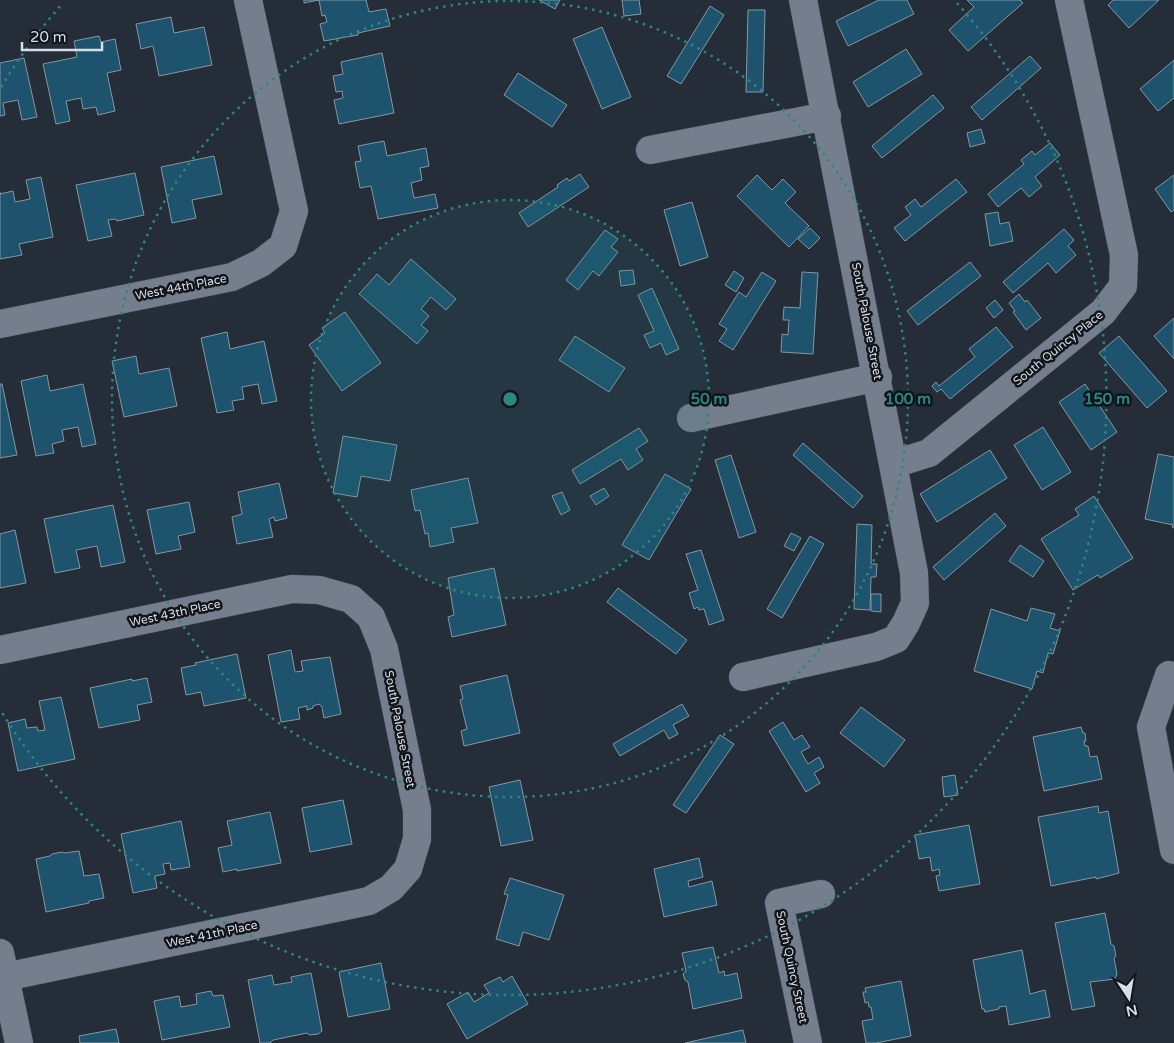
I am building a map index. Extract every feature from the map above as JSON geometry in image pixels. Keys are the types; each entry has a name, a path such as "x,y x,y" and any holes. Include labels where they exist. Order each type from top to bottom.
{"street":[{"name":"West 44th Place","path":"0,324 232,277 262,263 283,246 294,211 248,0"},
{"name":"South Palouse Street","path":"743,677 876,647 896,639 915,603 914,573 878,377 803,0"},
{"name":"South Quincy Place","path":"894,464 929,452 1104,312 1123,286 1124,254 1069,0"},
{"path":"650,150 827,116"},
{"path":"691,418 878,377"},
{"name":"West 43th Place","path":"0,650 292,589 319,590 351,599"},
{"name":"South Palouse Street","path":"351,599 371,617 384,649 417,810 417,840 408,868"},
{"path":"1169,675 1151,727 1174,850"},
{"name":"West 41th Place","path":"2,965 369,901 391,888 408,868"},
{"name":"South Quincy Street","path":"808,1043 779,903 821,894"},
{"path":"2,965 18,1043"}],"building":[{"path":"304,0 319,0 304,3"},
{"path":"319,0 366,0 369,12 386,9 390,26 358,33 358,35 324,41 320,24 327,22 325,15 322,16"},
{"path":"539,0 560,0 555,9"},
{"path":"622,0 639,0 641,14 624,16"},
{"path":"879,0 907,0 914,14 848,46 836,21"},
{"path":"967,0 1020,0 1023,3 968,51 949,30 974,7"},
{"path":"1113,0 1159,0 1129,28 1108,5"},
{"path":"710,6 724,15 681,84 667,76"},
{"path":"748,10 765,10 763,92 746,92"},
{"path":"171,17 174,33 204,27 212,65 159,76 153,46 141,49 136,24"},
{"path":"602,27 631,97 602,109 573,39"},
{"path":"99,36 101,42 115,39 121,70 107,73 115,111 98,115 96,107 83,109 81,98 66,101 70,121 56,124 43,64 77,57 74,41"},
{"path":"906,49 922,74 868,107 853,82"},
{"path":"382,53 394,113 339,124 334,100 343,98 342,91 336,92 333,76 343,74 341,62"},
{"path":"1030,56 1041,68 982,120 971,107"},
{"path":"24,58 37,117 22,120 18,100 3,103 5,115 0,116 0,63"},
{"path":"1174,60 1174,98 1158,111 1140,89"},
{"path":"518,73 567,105 552,127 504,95"},
{"path":"933,95 944,108 882,158 872,146"},
{"path":"981,129 985,143 970,147 967,133"},
{"path":"384,141 387,156 426,148 429,166 420,168 422,180 411,183 414,198 435,194 438,208 378,219 371,186 360,188 355,162 361,161 358,146"},
{"path":"1050,143 1060,155 1035,177 1042,186 1029,197 1021,188 998,207 988,194 1024,164 1021,160 1032,151 1035,155"},
{"path":"214,156 222,194 192,200 196,218 172,223 161,167"},
{"path":"135,173 144,215 117,221 116,219 108,220 112,236 88,241 76,185"},
{"path":"580,174 589,187 528,227 519,213 558,187 557,185 567,178 569,181"},
{"path":"757,175 772,190 783,179 796,192 785,203 809,226 789,247 737,196"},
{"path":"1174,175 1174,210 1171,212 1155,189"},
{"path":"41,177 53,237 19,244 22,255 0,259 0,194 13,191 15,202 30,199 26,180"},
{"path":"956,179 967,192 905,241 894,228 911,215 905,207 915,199 921,207"},
{"path":"692,202 708,257 680,266 664,210"},
{"path":"998,212 1000,224 1009,222 1013,241 990,246 985,214"},
{"path":"810,228 820,238 809,249 798,239"},
{"path":"1064,229 1074,240 1068,246 1076,255 1056,273 1048,263 1013,293 1003,282"},
{"path":"605,230 618,239 611,247 618,252 599,276 593,271 578,290 566,280"},
{"path":"411,259 456,299 446,310 431,297 421,309 429,316 421,325 428,331 417,344 359,294 377,274 389,285"},
{"path":"970,262 981,276 918,325 907,311"},
{"path":"633,270 635,284 621,286 619,271"},
{"path":"734,271 744,278 736,292 725,285"},
{"path":"762,272 776,281 733,350 719,341 727,329 719,324 739,292 746,297"},
{"path":"802,272 818,273 813,354 781,352 782,334 788,335 789,320 783,320 784,307 800,308"},
{"path":"652,288 679,349 666,355 661,343 650,348 644,335 654,331 638,295"},
{"path":"1019,294 1025,302 1027,300 1041,318 1026,330 1009,303"},
{"path":"995,300 1003,310 994,318 986,308"},
{"path":"345,312 381,363 342,391 309,345 325,333 322,328"},
{"path":"1174,318 1174,359 1154,336"},
{"path":"996,327 1013,347 950,399 941,389 937,392 932,386 936,382 939,386 975,357 969,349"},
{"path":"227,332 230,349 264,341 277,401 262,404 258,384 242,387 244,399 232,401 234,410 217,413 201,338"},
{"path":"575,336 625,368 609,392 559,360"},
{"path":"1119,336 1167,391 1147,408 1099,353"},
{"path":"136,356 139,374 169,368 177,406 124,417 112,361"},
{"path":"47,375 50,391 83,384 96,444 82,447 78,427 62,430 64,441 52,444 54,453 36,456 21,381"},
{"path":"0,384 2,384 17,455 0,458"},
{"path":"1085,384 1117,432 1091,450 1059,402"},
{"path":"1043,427 1071,472 1042,490 1014,445"},
{"path":"639,428 648,441 636,449 643,460 628,470 621,459 580,484 572,470"},
{"path":"343,436 397,445 390,481 361,476 357,497 333,493"},
{"path":"803,443 863,496 853,508 793,455"},
{"path":"990,450 1007,478 937,522 920,494"},
{"path":"1158,454 1174,457 1174,528 1172,527 1173,525 1145,519"},
{"path":"731,455 756,532 739,538 715,460"},
{"path":"665,474 691,489 649,560 622,545"},
{"path":"468,478 478,523 451,528 454,542 430,547 428,533 425,534 420,510 415,511 411,490"},
{"path":"279,483 287,518 275,521 274,517 269,519 273,537 237,544 232,517 242,514 238,492"},
{"path":"604,488 609,496 596,505 590,496"},
{"path":"562,492 570,510 561,515 552,496"},
{"path":"1094,496 1133,558 1100,578 1098,575 1073,590 1041,539 1079,515 1075,509"},
{"path":"189,502 195,532 178,536 181,549 156,554 147,510"},
{"path":"113,505 125,562 101,567 97,546 76,550 80,568 55,573 44,519"},
{"path":"995,513 1006,526 944,580 933,567"},
{"path":"857,524 872,525 871,564 877,564 876,577 871,577 870,610 854,609"},
{"path":"15,530 26,583 0,588 0,534"},
{"path":"791,533 801,538 794,551 784,546"},
{"path":"810,536 824,544 782,618 767,609"},
{"path":"1020,545 1044,561 1033,577 1009,561"},
{"path":"701,550 724,620 709,625 704,609 699,610 698,607 694,609 689,593 698,590 686,554"},
{"path":"494,568 506,625 452,637 448,617 454,615 448,578"},
{"path":"618,588 687,640 676,654 607,602"},
{"path":"871,594 881,594 881,612 871,611"},
{"path":"1031,608 1055,614 1050,628 1060,631 1053,654 1048,653 1043,673 1037,671 1032,689 974,671 991,609 1027,621"},
{"path":"291,650 295,672 303,671 301,661 330,657 341,714 324,718 322,707 319,704 307,710 307,706 298,708 300,719 281,722 268,655"},
{"path":"237,654 246,698 204,706 201,692 186,695 181,668"},
{"path":"507,675 520,733 464,746 461,731 467,729 460,700 463,699 460,686"},
{"path":"147,678 152,702 137,705 140,720 99,728 90,688 132,679 132,681"},
{"path":"61,697 75,759 18,771 8,723 25,719 27,728 37,727 38,731 45,730 39,701"},
{"path":"682,704 689,716 673,725 678,734 669,739 664,730 620,756 613,744"},
{"path":"861,707 905,740 884,767 840,733"},
{"path":"783,722 794,740 802,735 810,747 801,752 808,764 819,757 824,767 814,773 820,783 806,792 769,731"},
{"path":"1081,727 1083,733 1085,733 1085,746 1088,746 1090,757 1097,756 1102,779 1044,791 1033,737"},
{"path":"720,735 734,744 686,813 673,805"},
{"path":"955,775 958,795 944,797 942,777"},
{"path":"520,780 533,840 501,846 489,787"},
{"path":"343,800 352,844 310,852 302,808"},
{"path":"1098,806 1099,813 1108,811 1119,873 1096,879 1096,877 1051,886 1038,817"},
{"path":"270,812 281,863 223,872 218,848 232,845 227,821"},
{"path":"181,821 190,867 171,870 170,863 163,864 165,874 155,876 157,888 133,893 121,834"},
{"path":"969,825 980,884 939,891 936,876 940,875 939,869 932,871 930,857 919,859 915,835"},
{"path":"79,851 84,876 99,874 104,898 46,912 36,859 62,852"},
{"path":"699,858 703,877 688,881 689,887 712,881 717,905 664,917 654,869"},
{"path":"510,878 564,895 549,940 523,932 519,946 496,939 508,895 504,894"},
{"path":"1105,913 1111,944 1114,946 1116,956 1114,958 1117,974 1115,979 1090,982 1095,1006 1072,1010 1055,923"},
{"path":"713,947 719,973 724,971 725,976 737,973 742,998 693,1009 688,982 683,974 686,971 682,953"},
{"path":"1022,950 1030,994 1045,990 1050,1017 1009,1025 1006,1006 985,1012 982,1009 973,960"},
{"path":"381,963 390,1009 348,1017 339,972"},
{"path":"311,973 322,1031 318,1034 310,1035 307,1033 273,1040 270,1043 260,1043 248,980 272,975 274,985 292,982 291,977"},
{"path":"512,976 528,1004 467,1039 447,1004 468,992 474,1002 489,993 484,985 500,977 503,982"},
{"path":"901,981 911,1036 876,1043 866,1043 862,1021 873,1019 871,1007 869,1007 868,1002 865,1003 863,992 866,992 865,988"},
{"path":"211,991 213,996 223,995 230,1027 162,1040 154,1001 179,996 181,1007 197,1004 196,994"},
{"path":"116,1029 119,1043 80,1043 79,1036"},
{"path":"743,1030 746,1043 685,1043"}]}
